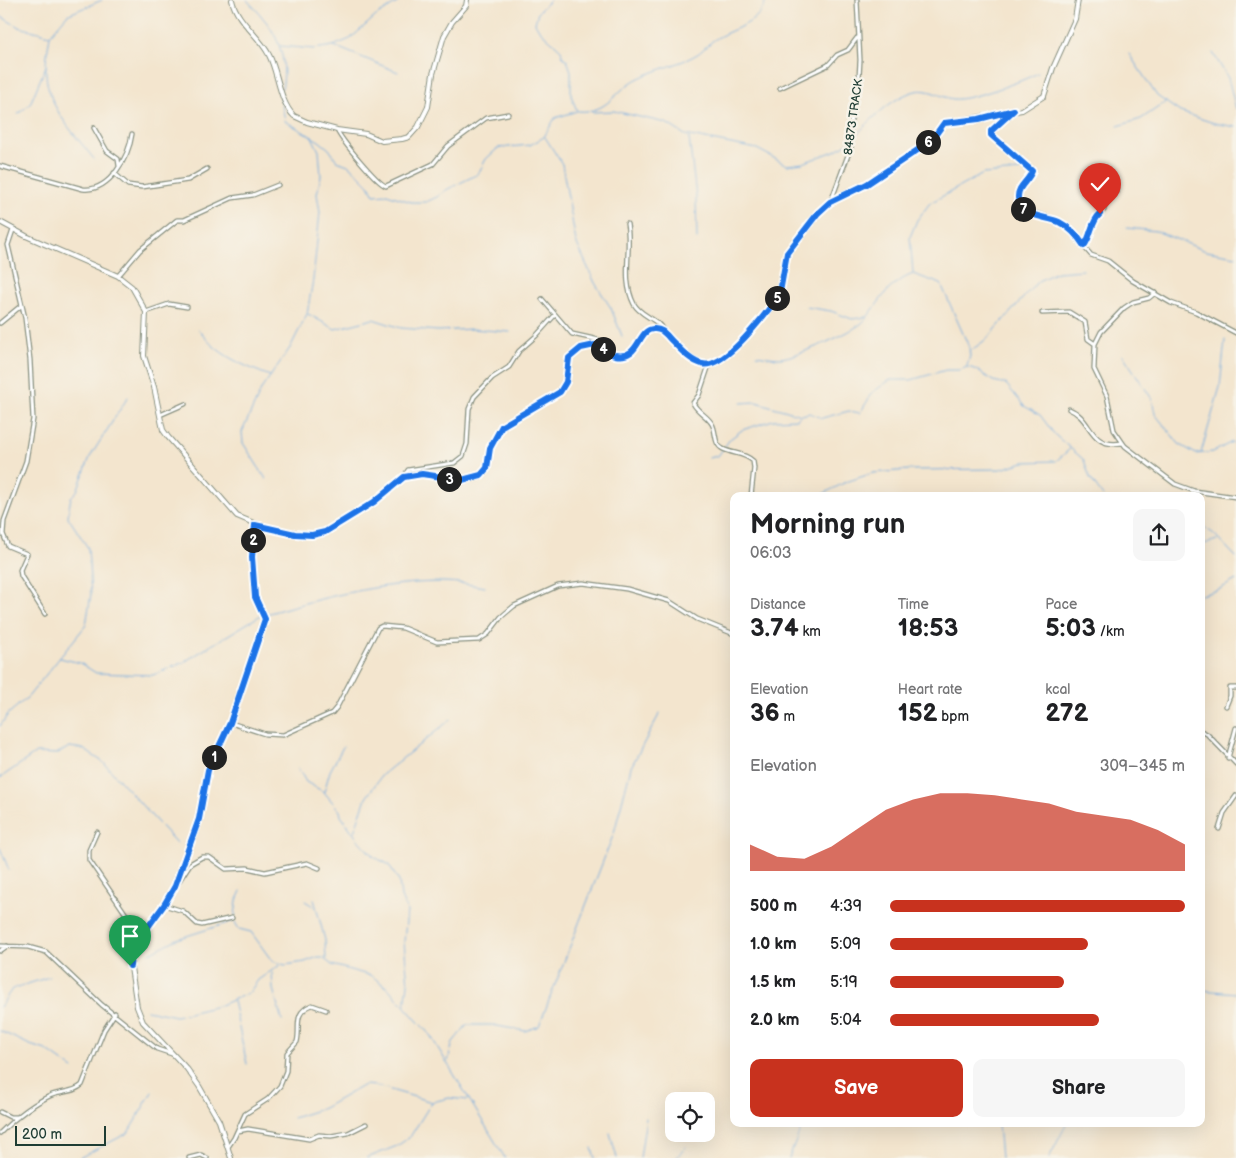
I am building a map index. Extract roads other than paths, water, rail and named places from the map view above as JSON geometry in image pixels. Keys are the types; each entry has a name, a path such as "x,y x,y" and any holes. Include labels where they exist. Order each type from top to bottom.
{"street":[{"path":"232,0 237,13 268,54 278,87 290,113 301,120 337,130 366,134 382,141 402,139 413,133 428,107 433,74 444,36 452,22 466,6 467,0"},
{"name":"84873 TRACK","path":"831,201 851,147 851,118 859,73 857,0"},
{"path":"404,477 422,474 462,480 481,475 487,468 490,448 502,426 560,392 566,382 569,358 575,352 595,345 614,355 624,356 639,344 646,332 652,329 661,330 688,356 701,364 709,365 719,360 736,347 775,301 780,292 787,253 818,213 831,201 867,184 931,141 944,123 979,119 1014,110 1022,110 1044,96 1053,68 1075,19 1078,0"},
{"path":"780,88 828,65 837,55 848,50 857,37"},
{"path":"1014,110 991,131 991,135 1032,171 1021,186 1018,199 1019,204 1029,213 1048,217 1066,226 1091,255 1108,261 1127,277 1236,333"},
{"path":"337,130 350,151 361,160 380,184 386,186 432,164 448,146 486,118 508,114"},
{"path":"94,128 107,151 118,159 119,166"},
{"path":"0,166 88,189 98,186 114,173 126,159 132,134"},
{"path":"114,173 128,185 142,187 188,180 207,169"},
{"path":"118,276 140,250 177,220 184,220 232,198 253,195 278,185"},
{"path":"1084,246 1090,238 1094,220 1104,210 1107,198 1117,192"},
{"path":"0,222 13,230 118,276 132,287 146,312 144,356 154,387 162,430 237,516 255,525 295,534 312,535 325,532 374,502 404,477 408,470 454,463 463,456 467,444 470,403 474,396 492,378 509,367 520,351 554,315"},
{"path":"627,224 630,236 627,262 629,292 638,308 656,321 664,333"},
{"path":"13,230 8,245 22,305 30,360 33,426 26,460 4,521 3,534 8,546 27,554 20,570 21,576 45,614"},
{"path":"1155,293 1149,298 1128,304 1101,332 1095,344 1093,362 1096,376 1107,396 1114,430 1122,443 1175,484 1201,492"},
{"path":"542,299 572,334 599,340 605,350"},
{"path":"146,312 169,304 187,307"},
{"path":"0,323 22,305"},
{"path":"1042,313 1063,310 1073,314 1087,324 1088,340 1095,344"},
{"path":"709,365 699,395 694,403 698,412 711,422 716,441 721,448 741,454 753,461 751,492"},
{"path":"159,415 185,404"},
{"path":"1069,410 1078,414 1098,439 1108,444 1122,443"},
{"path":"1205,493 1236,497"},
{"path":"175,886 199,819 208,770 230,723 265,619 255,597 252,557 255,525"},
{"path":"230,723 272,735 290,733 332,713 338,707 378,628 382,626 403,628 437,642 479,640 488,634 508,610 566,584 583,583 626,589 669,601 697,619 730,632"},
{"path":"1226,706 1229,700 1230,688 1236,688"},
{"path":"1228,758 1236,728"},
{"path":"1205,733 1236,764"},
{"path":"1219,829 1224,813 1236,796"},
{"path":"96,832 89,850 89,860 134,926 137,942"},
{"path":"231,1158 210,1104 187,1069 145,1026 139,1015 130,966 131,955 137,942 194,860 207,857 226,869 247,868 265,872 307,863 319,868"},
{"path":"164,905 183,911 197,924 202,925 232,918"},
{"path":"0,946 8,945 46,952 87,992 157,1049 172,1054"},
{"path":"0,951 8,945"},
{"path":"228,1147 245,1114 268,1099 280,1086 286,1071 287,1053 297,1042 296,1024 304,1010 312,1005 326,1010"},
{"path":"0,1133 44,1099 54,1094 75,1090 82,1085 104,1030 115,1013"},
{"path":"0,1112 10,1117 21,1116"},
{"path":"237,1132 248,1129 308,1139 319,1135 331,1136 348,1132 366,1124"},
{"path":"189,1158 200,1155 207,1158"}],"waterway":[{"path":"0,16 19,27 50,35 67,15 102,0"},
{"path":"247,0 269,25 278,42 284,69 282,88"},
{"path":"280,94 285,121 329,149 337,161 348,165 369,185 374,195 387,194 411,202 426,202 478,174 486,159 498,148 530,145 544,137 555,118 577,111 571,95 571,71 567,60 563,57 561,50 539,30 535,23 538,12 550,0"},
{"path":"578,111 597,109 639,78 699,53 717,38 753,20 763,8 766,0"},
{"path":"280,46 314,49 333,46 350,39 376,16 400,1"},
{"path":"50,35 46,58 47,80 50,93 61,116 94,159"},
{"path":"334,46 398,72"},
{"path":"1213,53 1228,78 1236,109"},
{"path":"1129,54 1157,96 1180,112 1214,123 1236,127"},
{"path":"18,114 30,104 46,66"},
{"path":"852,140 881,111 898,98 907,94 921,90 953,99 961,99 996,90 1038,73"},
{"path":"1118,126 1141,119 1166,102"},
{"path":"592,112 614,111 666,123 685,135 757,149 787,165 803,163 837,150 849,142"},
{"path":"266,479 243,443 242,432 262,388 290,348 307,314 313,280 320,212 317,194 321,176 319,151 312,137"},
{"path":"545,137 562,164 576,242 595,283 611,308 622,336"},
{"path":"689,138 696,196 697,239"},
{"path":"913,273 910,237 917,220 930,203 983,174 1020,171"},
{"path":"1127,228 1156,231 1206,251 1236,256"},
{"path":"969,352 988,338 1038,281 1057,272 1083,270"},
{"path":"757,355 777,358 787,357 838,337 864,321 890,288 913,274 941,284 969,347 970,356 967,366"},
{"path":"806,307 831,311 852,319 866,317"},
{"path":"308,314 335,329 373,319 401,328 438,331 472,329 510,332"},
{"path":"199,330 213,346 231,358 270,376"},
{"path":"1201,453 1220,387 1225,340"},
{"path":"1123,355 1152,399 1155,414 1179,444 1196,454 1213,452 1232,442 1236,445"},
{"path":"709,458 718,456 730,439 742,430 773,420 797,419 801,415 810,413 822,418 849,411 860,413 873,392 890,380 911,380 946,370 960,370 967,367 975,369 993,381 1006,384 1024,406 1040,415 1055,435 1084,460 1090,478 1100,492"},
{"path":"0,726 8,714 28,697 86,625 91,594 88,548 68,517 71,497 77,491 90,457 128,397"},
{"path":"741,403 756,402 801,415"},
{"path":"827,492 846,482 873,473 909,470 1001,469 1024,462 1056,461 1070,449"},
{"path":"1205,528 1214,534 1236,557"},
{"path":"1205,544 1217,540"},
{"path":"1205,594 1218,590 1236,580"},
{"path":"266,614 332,596 398,585 448,582 485,587"},
{"path":"60,658 80,663 96,673 153,675 184,662 261,615"},
{"path":"448,1061 453,1042 467,1025 492,1025 525,1031 539,1026 614,833 631,767 660,713"},
{"path":"354,832 366,798 382,775 450,720"},
{"path":"0,778 36,753 56,754 70,747 83,749 103,762 178,845"},
{"path":"343,747 330,771 324,792 340,811 341,816 359,841 374,857 388,864 399,881 401,897 407,911 404,942 408,984 405,1005"},
{"path":"298,768 306,782 324,792"},
{"path":"0,848 9,870"},
{"path":"235,916 237,900 241,891"},
{"path":"314,899 325,940 326,959"},
{"path":"305,901 313,906"},
{"path":"150,953 177,939 234,921 239,929 251,932 272,961 285,965 323,958 332,965 372,976 389,989 430,1035 505,1158"},
{"path":"147,1010 176,1016 218,1006 249,993 258,980 280,965"},
{"path":"272,973 273,989 282,1020"},
{"path":"0,1007 12,989 49,977"},
{"path":"1205,990 1236,993"},
{"path":"233,1001 247,1064"},
{"path":"0,1031 46,1050 73,1069"},
{"path":"293,1118 324,1108 364,1085 377,1086 432,1102 449,1098 468,1100"},
{"path":"79,1158 128,1133 152,1092"},
{"path":"367,1158 397,1146 410,1137 432,1102"},
{"path":"640,1158 646,1118"},
{"path":"789,1158 802,1127"},
{"path":"998,1127 1001,1158"},
{"path":"1049,1158 1065,1127"},
{"path":"610,1133 617,1158"},
{"path":"676,1158 686,1147"},
{"path":"592,1148 595,1158"}]}
